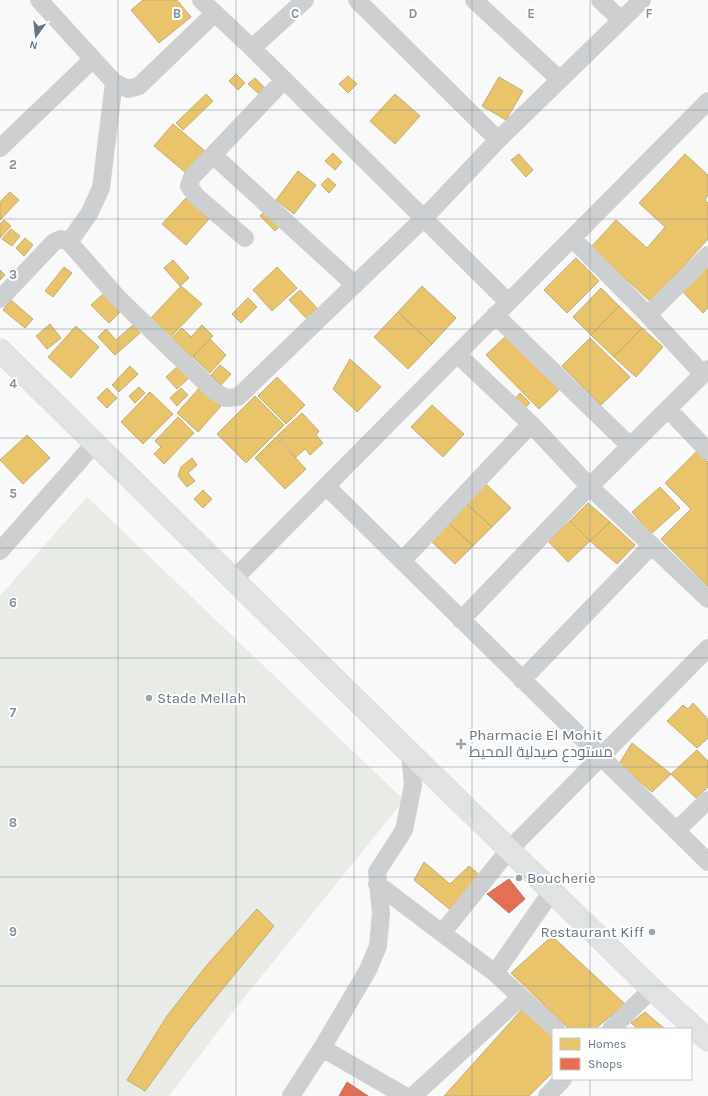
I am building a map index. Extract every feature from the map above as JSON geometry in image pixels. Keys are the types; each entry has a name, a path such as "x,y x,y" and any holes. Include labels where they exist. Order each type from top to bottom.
{"main road":[{"path":"0,350 232,580 509,850 652,989 708,1040"}],"street":[{"path":"38,0 114,82 128,89 139,86 215,13"},
{"path":"201,0 252,48 508,302"},
{"path":"252,48 305,0"},
{"path":"357,0 498,140"},
{"path":"474,0 558,79"},
{"path":"600,0 621,20"},
{"path":"0,299 54,242 61,239 69,242 119,299 214,391 226,398 238,397 424,218 558,79 642,0"},
{"path":"0,148 93,59"},
{"path":"245,238 196,196 189,186 192,177 284,80"},
{"path":"69,242 89,214 101,188 114,82"},
{"path":"232,580 572,238 706,107"},
{"path":"213,155 355,285"},
{"path":"461,620 589,486 706,372 572,238"},
{"path":"648,315 708,254"},
{"path":"496,315 630,446"},
{"path":"457,354 531,424 589,486 708,599"},
{"path":"668,409 708,451"},
{"path":"402,561 531,424"},
{"path":"1,546 95,443"},
{"path":"326,486 708,862"},
{"path":"522,680 652,545"},
{"path":"442,933 509,850 708,648"},
{"path":"291,1096 322,1048 368,970 378,946 381,913 377,872 404,830 407,821 413,785 410,753"},
{"path":"676,831 708,800"},
{"path":"377,884 494,973 555,1028"},
{"path":"494,973 552,891"},
{"path":"612,1028 652,989"},
{"path":"412,1096 521,997"},
{"path":"322,1048 405,1096"},
{"path":"547,1096 562,1080"}],"shaded area":[{"name":"Stade Mellah","path":"87,497 404,800 239,1004 169,1096 0,1096 0,596"}],"building: Homes":[{"path":"143,0 177,0 191,17 159,43 131,10"},
{"path":"236,74 245,83 238,90 229,81"},
{"path":"348,76 357,84 348,93 339,84"},
{"path":"499,77 523,91 506,120 482,106"},
{"path":"255,78 265,88 259,94 248,84"},
{"path":"206,94 213,101 183,130 176,123"},
{"path":"395,94 420,116 395,144 370,121"},
{"path":"173,124 205,151 186,173 154,146"},
{"path":"333,153 342,162 335,170 325,161"},
{"path":"519,154 533,170 526,177 511,160"},
{"path":"685,154 708,175 708,194 705,200 708,203 708,239 651,302 591,247 616,220 647,248 665,227 639,203"},
{"path":"298,171 316,185 294,214 276,200"},
{"path":"328,178 336,185 329,193 321,185"},
{"path":"10,192 19,200 0,220 0,202"},
{"path":"186,198 209,219 186,245 162,224"},
{"path":"266,210 281,225 275,231 260,216"},
{"path":"4,220 11,226 0,238 0,224"},
{"path":"11,229 20,236 12,246 2,239"},
{"path":"25,238 33,245 24,256 16,248"},
{"path":"576,258 599,281 567,313 544,290"},
{"path":"173,260 189,278 180,286 164,268"},
{"path":"708,265 708,308 703,313 681,290"},
{"path":"64,267 72,273 53,297 45,291"},
{"path":"277,267 297,288 272,311 253,290"},
{"path":"0,270 5,275 0,280"},
{"path":"181,286 202,304 169,339 149,320"},
{"path":"422,286 456,318 432,344 398,312"},
{"path":"601,288 619,306 591,335 573,317"},
{"path":"300,290 318,309 307,319 289,300"},
{"path":"103,294 120,312 109,323 91,305"},
{"path":"248,298 257,307 241,323 232,314"},
{"path":"11,300 33,319 25,328 3,310"},
{"path":"619,306 642,328 614,357 591,335"},
{"path":"398,312 432,344 408,369 374,337"},
{"path":"50,324 61,338 47,349 36,336"},
{"path":"133,325 140,333 115,355 98,337 106,329 116,340"},
{"path":"202,325 213,336 192,357 172,338 182,328 191,337"},
{"path":"76,326 99,347 71,378 48,357"},
{"path":"642,328 663,347 636,377 614,357"},
{"path":"507,335 560,389 539,409 486,355"},
{"path":"590,338 630,377 601,405 562,366"},
{"path":"210,339 226,355 210,373 193,357"},
{"path":"350,359 381,387 357,412 333,389"},
{"path":"179,365 190,377 177,389 166,377"},
{"path":"220,365 231,374 221,385 211,375"},
{"path":"130,366 138,374 119,392 112,385"},
{"path":"277,377 305,405 286,424 258,396"},
{"path":"201,386 222,405 198,432 177,413"},
{"path":"139,387 145,393 135,403 129,396"},
{"path":"107,388 117,398 107,408 97,398"},
{"path":"181,388 188,395 177,406 170,398"},
{"path":"150,392 173,414 143,444 121,422"},
{"path":"520,393 530,403 522,411 512,402"},
{"path":"255,396 284,425 246,463 217,434"},
{"path":"432,405 464,434 443,457 411,427"},
{"path":"302,413 319,431 316,435 323,443 310,455 305,449 296,457 277,436"},
{"path":"178,417 194,433 164,464 154,454 161,447 155,441"},
{"path":"27,435 50,458 23,484 0,460"},
{"path":"276,437 306,469 285,489 255,458"},
{"path":"697,451 708,462 708,586 661,539 691,509 665,483"},
{"path":"192,458 197,465 188,473 195,481 187,487 178,476 181,467"},
{"path":"486,484 511,508 492,527 467,504"},
{"path":"660,487 680,508 651,534 632,512"},
{"path":"203,490 212,499 203,508 194,499"},
{"path":"588,503 610,522 590,541 570,521"},
{"path":"467,504 492,527 473,546 449,523"},
{"path":"570,521 590,541 568,562 548,541"},
{"path":"610,522 635,545 617,564 590,541"},
{"path":"449,523 473,546 455,564 431,541"},
{"path":"693,703 708,719 708,738 697,748 667,721 683,705 688,709"},
{"path":"632,743 671,774 652,792 619,764"},
{"path":"697,750 708,761 708,787 696,798 671,774"},
{"path":"424,862 450,884 469,866 482,877 453,912 414,880"},
{"path":"257,909 274,926 190,1029 145,1091 127,1080 167,1016 207,965"},
{"path":"552,936 625,1004 596,1028 568,1028 511,973"},
{"path":"525,1006 552,1030 552,1073 529,1096 444,1096"},
{"path":"645,1012 664,1028 637,1028 631,1023"}],"building: Shops":[{"path":"509,879 525,899 509,913 487,894"},
{"path":"347,1082 368,1096 339,1096"}],"place":[{"name":"Stade Mellah","path":"149,698"},
{"name":"Pharmacie El Mohit مستودع صيدلية المحيط","path":"461,744"},
{"name":"Boucherie","path":"519,878"},
{"name":"Restaurant Kiff","path":"652,932"}]}
